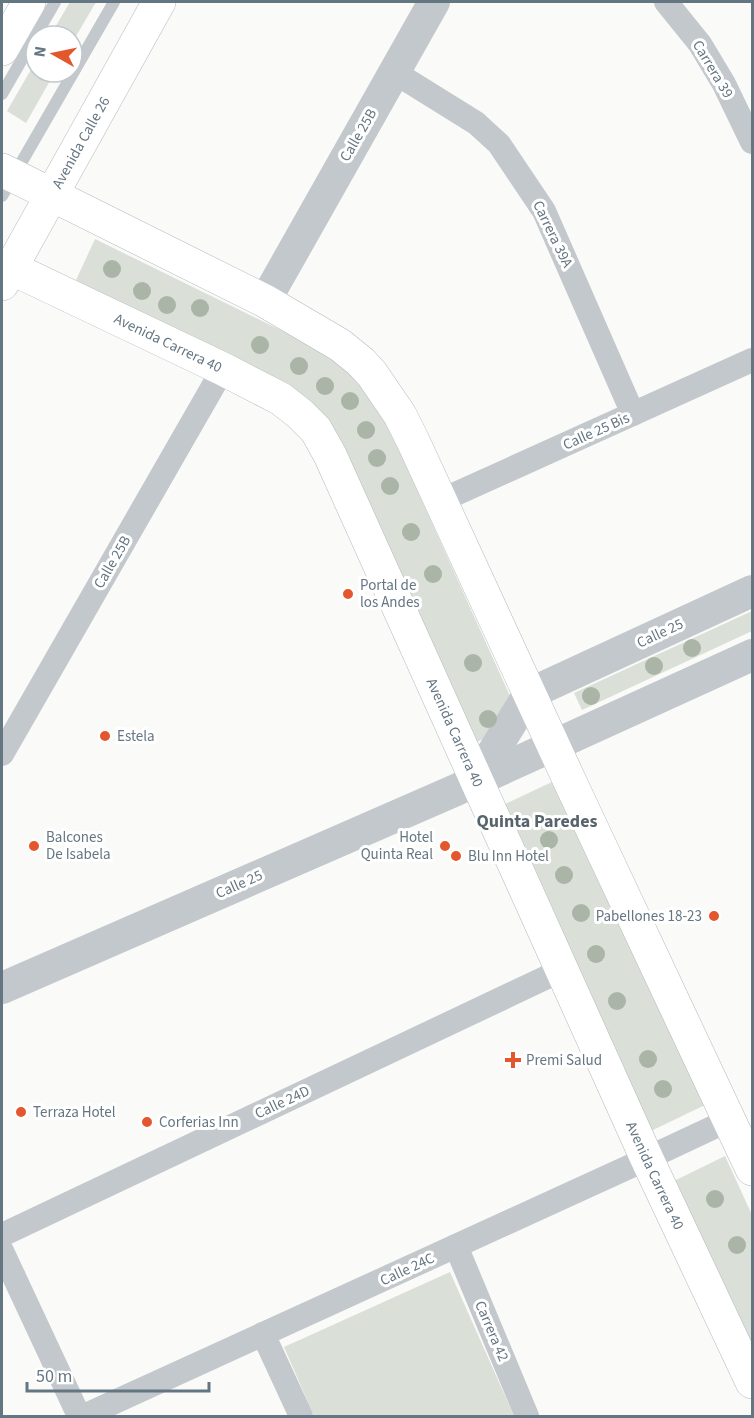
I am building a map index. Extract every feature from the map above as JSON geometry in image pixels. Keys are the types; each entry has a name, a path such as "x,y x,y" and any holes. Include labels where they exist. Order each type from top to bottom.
{"main road":[{"path":"2,49 29,2"},
{"name":"Avenida Calle 26","path":"6,276 159,2"},
{"path":"5,181 51,195 265,301 340,345 372,374 400,415 753,1170"},
{"name":"Avenida Carrera 40","path":"6,276 223,369 281,399 316,430 330,455 648,1159 753,1382"}],"street":[{"name":"Calle 25B","path":"265,301 434,2"},
{"name":"Carrera 39","path":"666,2 700,44 751,133"},
{"name":"Carrera 39A","path":"394,72 476,123 499,144 544,211 633,414"},
{"name":"Calle 25 Bis","path":"440,501 753,360"},
{"name":"Calle 25B","path":"2,754 223,369"},
{"name":"Calle 25","path":"529,694 753,591"},
{"name":"Calle 25","path":"2,988 476,780 753,655"},
{"path":"476,780 529,694"},
{"name":"Calle 24D","path":"2,1235 562,970"},
{"name":"Calle 24C","path":"81,1416 648,1159 729,1120"},
{"name":"Carrera 42","path":"456,1246 527,1416"},
{"path":"2,1251 81,1416"},
{"path":"263,1334 301,1416"}],"lane":[{"path":"2,94 55,2"},
{"path":"5,181 114,2"}],"shaded area":[{"path":"70,2 96,2 83,24 57,24"},
{"path":"24,82 24,84 48,84 26,123 7,111"},
{"path":"95,239 305,342 346,369 379,406 510,696 490,735 472,745 281,385 76,280"},
{"path":"752,611 752,631 582,710 574,693"},
{"path":"556,780 705,1105 651,1131 503,805"},
{"path":"725,1156 752,1215 752,1350 674,1181"},
{"path":"450,1272 514,1416 314,1416 284,1347"}],"place":[{"name":"Portal de los Andes","path":"348,594"},
{"name":"Estela","path":"105,736"},
{"name":"Balcones De Isabela","path":"34,846"},
{"name":"Hotel Quinta Real","path":"445,846"},
{"name":"Blu Inn Hotel","path":"456,856"},
{"name":"Pabellones 18-23","path":"714,916"},
{"name":"Premi Salud","path":"513,1060"},
{"name":"Terraza Hotel","path":"21,1112"},
{"name":"Corferias Inn","path":"147,1122"}],"district":[{"name":"Quinta Paredes","path":"537,821"}]}
